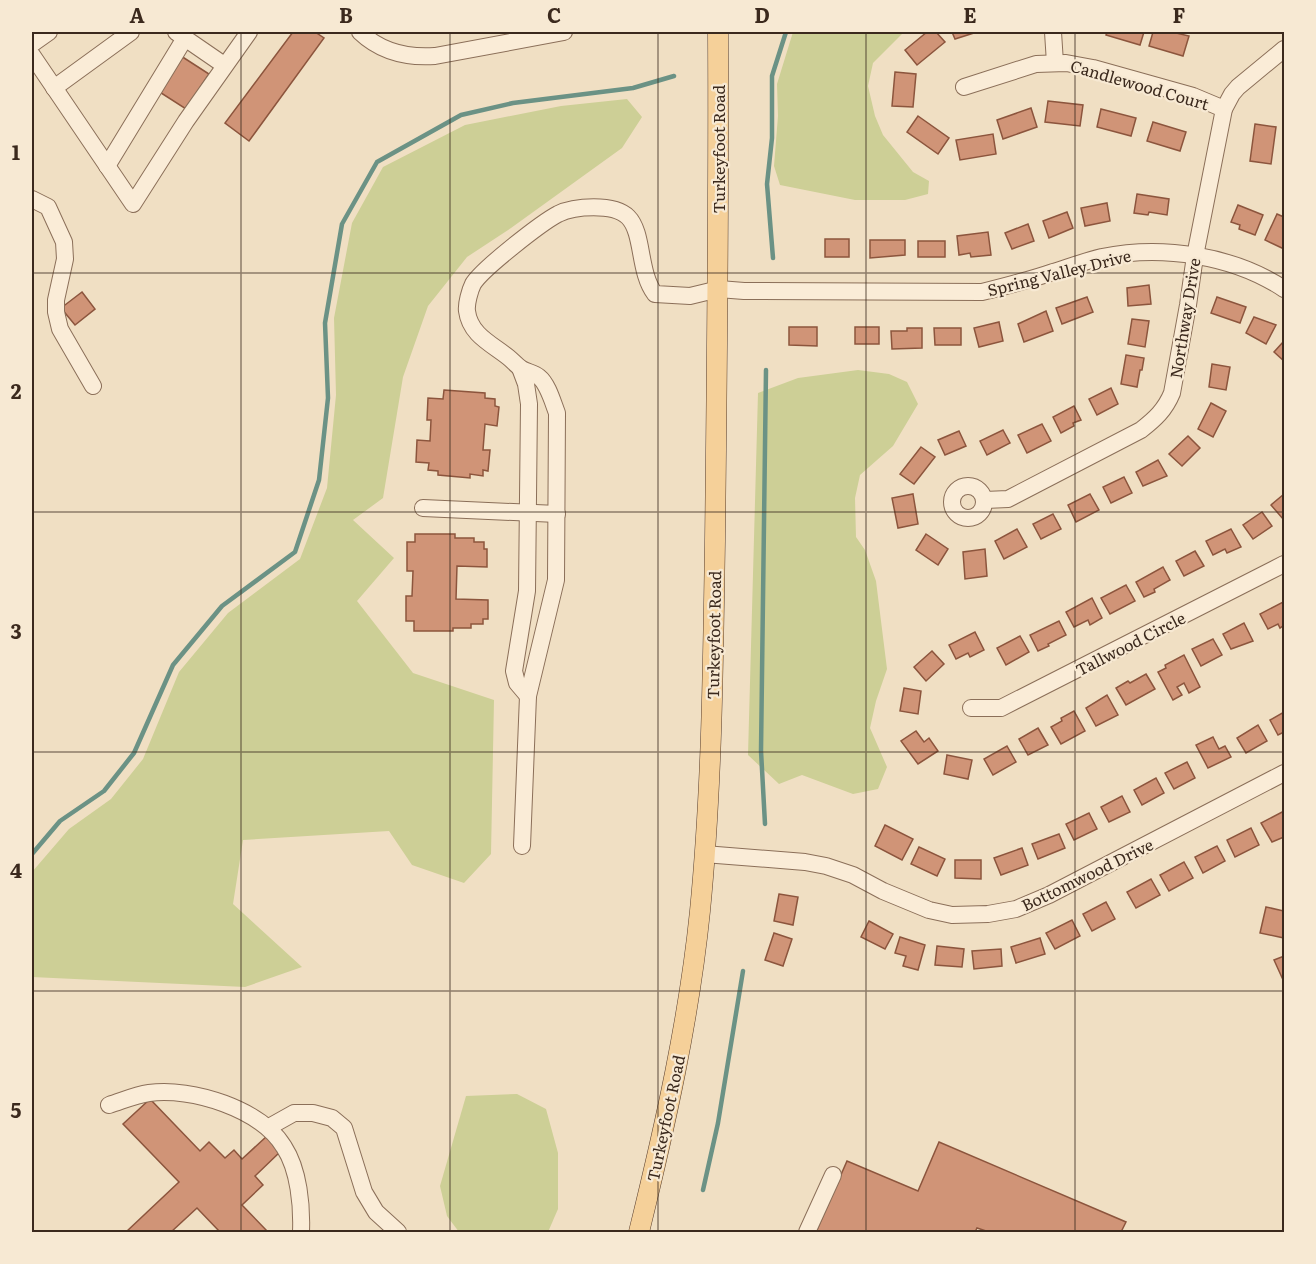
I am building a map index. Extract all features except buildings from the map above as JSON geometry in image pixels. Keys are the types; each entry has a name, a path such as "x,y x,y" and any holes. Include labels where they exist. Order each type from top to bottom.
{"main road":[{"name":"Turkeyfoot Road","path":"639,1233 678,1061 695,946 711,755 718,289 718,32"}],"street":[{"path":"32,44 49,32"},
{"path":"54,88 131,32"},
{"path":"32,55 133,204 186,121 249,32"},
{"path":"360,32 379,46 398,54 417,57 435,56 564,32"},
{"name":"Candlewood Court","path":"1053,32 1055,63"},
{"path":"107,166 180,35 224,65"},
{"name":"Northway Drive","path":"985,500 1008,499 1141,430 1159,416 1172,393 1195,256 1224,109 1238,87 1284,49"},
{"name":"Candlewood Court","path":"964,87 1036,64 1066,63 1093,68 1193,96 1224,109"},
{"path":"32,199 48,207 64,242 65,259 56,300 56,312 60,329 93,386"},
{"name":"Spring Valley Drive","path":"520,368 483,340 472,325 467,310 472,286 481,274 538,228 559,214 579,208 598,207 617,211 628,217 636,231 643,272 648,285 655,294 690,296 718,289 982,292 1100,258 1133,252 1163,252 1232,264 1284,289"},
{"path":"520,368 526,384 529,404 529,513 527,591 514,671 517,683 528,696"},
{"path":"520,368 540,377 557,413 556,580 528,696 522,846"},
{"path":"423,508 556,514"},
{"name":"Tallwood Circle","path":"970,708 1001,708 1284,564"},
{"name":"Bottomwood Drive","path":"704,854 805,862 826,866 853,875 929,910 952,915 988,914 1016,909 1050,895 1284,773"},
{"path":"109,1105 149,1093 175,1093 215,1101 249,1115 269,1127 285,1148 295,1173 302,1233"},
{"path":"269,1127 294,1113 313,1113 332,1118 344,1128 364,1192 376,1212 398,1233"},
{"path":"807,1233 833,1175"}],"green space":[{"path":"793,32 904,32 873,63 868,86 875,116 883,135 913,172 929,181 928,194 905,200 855,200 780,185 774,166 778,116 777,84"},
{"path":"627,99 642,117 622,148 467,257 428,306 403,377 383,498 353,520 394,558 357,601 413,673 494,700 491,854 464,883 412,865 389,831 243,840 233,904 302,967 245,987 32,977 32,872 69,829 111,799 143,759 179,672 228,613 300,559 327,488 336,395 334,318 352,223 383,167 465,125 561,106"},
{"path":"858,370 889,374 907,382 918,404 893,446 860,475 855,498 856,537 865,550 876,581 887,669 870,728 887,767 878,789 853,794 802,775 779,784 748,755 758,393 798,378"},
{"path":"517,1094 546,1109 558,1153 558,1209 548,1232 459,1232 447,1216 440,1186 466,1096"}],"waterway":[{"path":"773,258 767,184 772,138 772,76 786,32"},
{"path":"32,854 60,821 104,791 134,753 173,665 222,606 295,552 319,480 328,398 325,323 342,224 377,162 461,115 513,103 633,88 674,76"},
{"path":"765,824 761,751 766,370"},
{"path":"703,1190 718,1123 743,971"}]}
